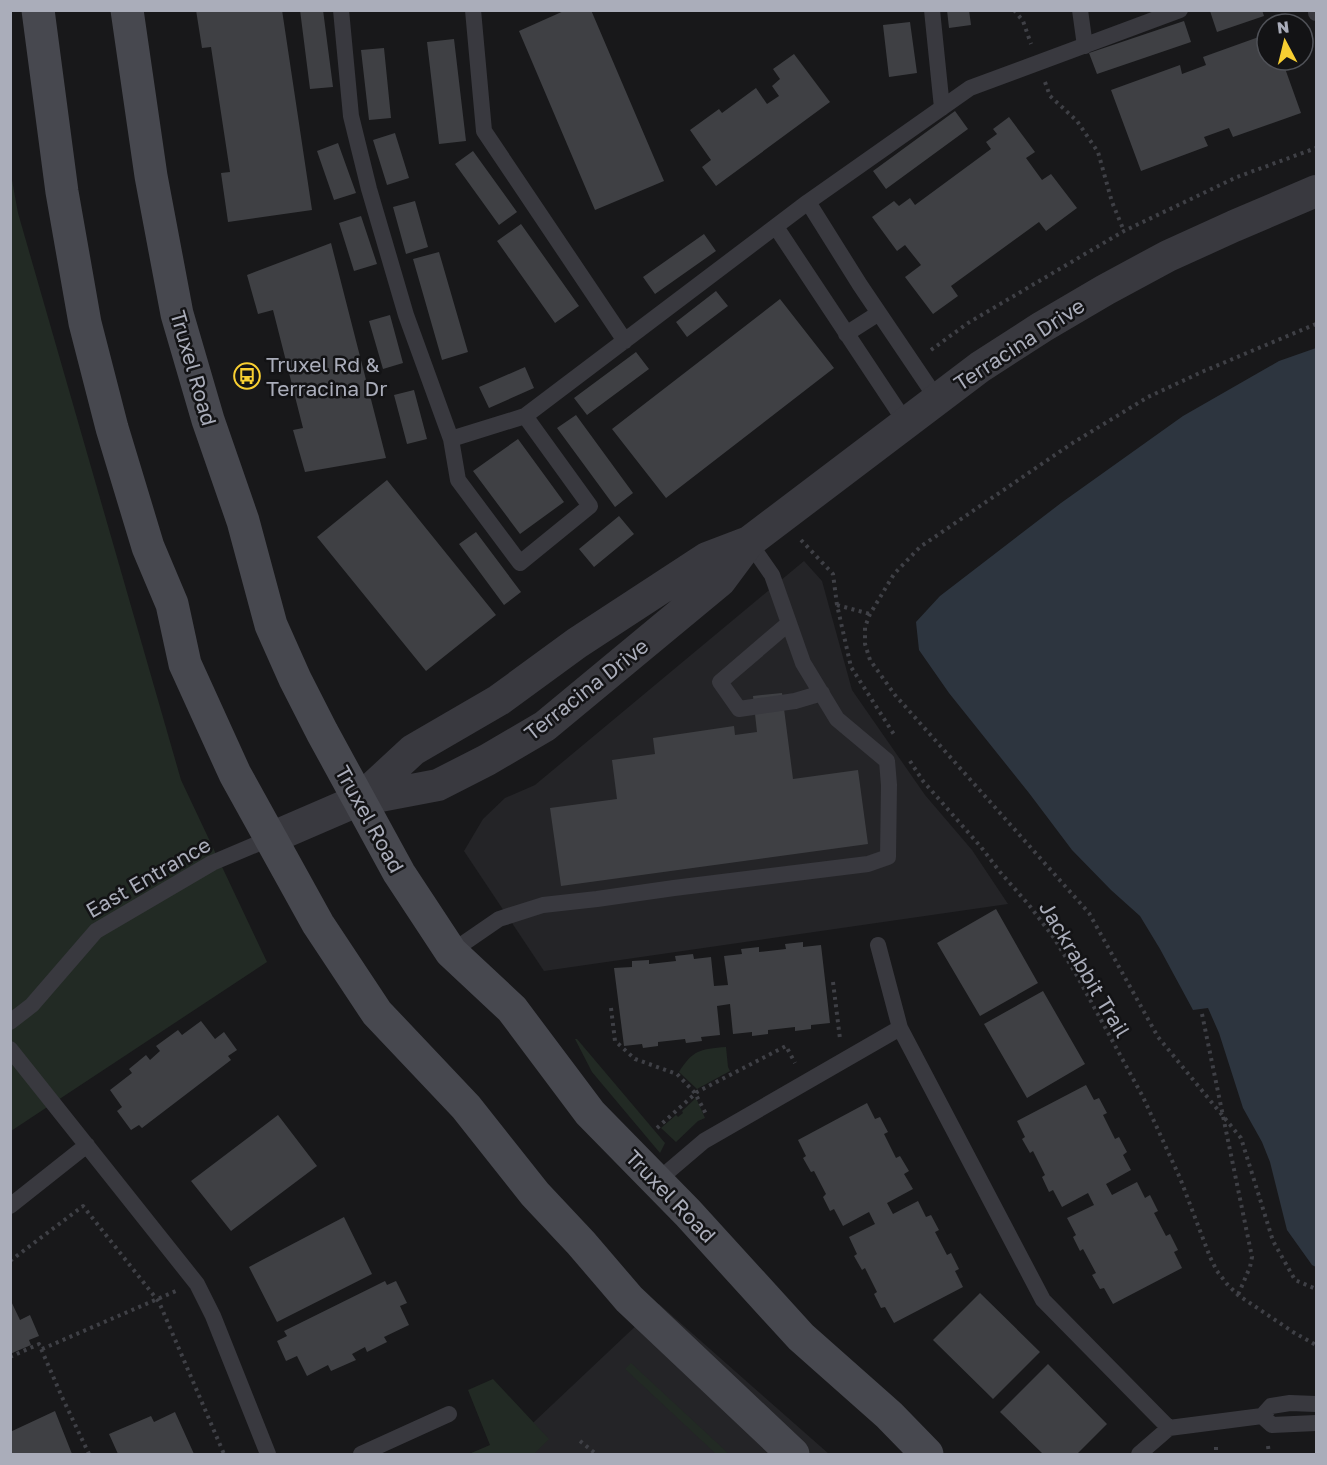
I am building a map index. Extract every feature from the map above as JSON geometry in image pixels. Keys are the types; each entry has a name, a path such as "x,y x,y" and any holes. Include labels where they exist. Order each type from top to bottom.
{"main road":[{"path":"38,10 62,192 85,323 112,428 148,547 172,604 184,664 236,774 318,924 377,1013 466,1107 535,1194 629,1299 793,1455"},
{"name":"Truxel Road","path":"127,10 151,176 177,314 208,420 243,521 271,625 322,732 399,873 451,952 512,1009 590,1113 688,1213 801,1337 889,1414 927,1455"}],"street":[{"name":"Terracina Drive","path":"271,838 359,800 438,785 487,760 544,726 720,581 749,542 980,368 1042,327 1168,256 1317,191"},
{"name":"Terracina Drive","path":"359,800 413,750 499,700 577,643 707,558 749,542"}],"lane":[{"path":"341,10 351,116 369,189 406,315 451,439 458,480 520,563 590,506 525,416"},
{"path":"473,10 484,130 625,341"},
{"path":"932,10 942,108"},
{"path":"1080,10 1085,46"},
{"path":"451,439 525,416 808,202 970,88 1180,10"},
{"path":"808,202 860,285 937,399"},
{"path":"776,226 906,423"},
{"path":"846,334 879,313"},
{"path":"451,952 499,919 543,905 868,864 888,857 887,761 837,719 803,663 772,574 749,542"},
{"path":"789,624 720,682 739,709 795,701 822,693"},
{"name":"East Entrance","path":"10,1022 32,1005 96,931 212,863 271,838"},
{"path":"878,945 900,1028 1043,1300 1169,1428"},
{"path":"657,1181 704,1141 900,1028"},
{"path":"10,1049 197,1284 213,1316 268,1455"},
{"path":"10,1206 87,1145"},
{"path":"1139,1455 1169,1428 1262,1416 1271,1406 1290,1403 1317,1404"},
{"path":"361,1455 448,1414"},
{"path":"1262,1416 1272,1425 1317,1423"}],"path":[{"path":"1014,10 1023,21 1050,96 1077,121 1098,152 1112,202 1124,231"},
{"path":"913,362 968,323 1124,231 1237,177 1317,148"},
{"path":"1317,324 1148,397 1071,444 920,547 894,574 870,614 865,627 865,644 870,660 896,695 1089,913 1158,1037 1241,1138 1273,1241 1295,1280 1317,1289"},
{"path":"799,538 833,574 837,605 851,667 899,743"},
{"path":"837,605 870,614"},
{"name":"Jackrabbit Trail","path":"905,753 923,781 1029,905 1054,938 1076,974 1143,1097 1180,1178 1217,1271 1238,1294 1293,1332 1317,1345"},
{"path":"833,982 841,1043"},
{"path":"611,1008 615,1041 635,1059 677,1074 695,1093 706,1114"},
{"path":"1202,1014 1252,1257 1238,1294"},
{"path":"657,1128 695,1093 786,1046 798,1065"},
{"path":"10,1262 83,1206 157,1300 224,1455"},
{"path":"42,1349 177,1291"},
{"path":"10,1357 39,1344 89,1455"},
{"path":"580,1441 596,1455"},
{"path":"1216,1447 1216,1455"}],"shaded area":[{"path":"10,169 18,213 181,780 267,962 11,1131"},
{"path":"1316,348 1316,1267 1312,1265 1287,1230 1270,1162 1243,1108 1219,1033 1208,1008 1193,1010 1140,916 1072,850 949,693 919,650 916,622 940,596 1061,503 1183,416 1279,361"},
{"path":"804,561 822,581 852,690 925,795 972,850 1008,904 544,971 464,851 483,819 505,798 535,785"},
{"path":"575,1039 665,1143 660,1153 592,1072"},
{"path":"726,1047 730,1071 697,1089 679,1072 698,1052"},
{"path":"696,1098 705,1118 698,1121 676,1142 661,1128 676,1115 678,1117 683,1113 682,1111"},
{"path":"659,1304 829,1454 500,1454"},
{"path":"631,1363 729,1454 716,1454 625,1369"},
{"path":"493,1379 549,1439 534,1454 469,1454 490,1445 468,1390"}],"building":[{"path":"196,10 282,10 312,210 228,222 221,173 230,172 211,47 202,48"},
{"path":"300,10 323,10 333,87 310,89"},
{"path":"566,10 591,10 664,181 595,210 519,31"},
{"path":"947,10 969,10 971,25 949,28"},
{"path":"1262,10 1263,12 1255,12 1255,19 1217,32 1210,11"},
{"path":"1184,21 1191,42 1097,74 1089,53"},
{"path":"910,22 917,73 889,77 883,25"},
{"path":"1255,38 1255,72 1286,72 1301,113 1233,137 1229,128 1204,137 1208,146 1141,171 1111,90 1180,65 1182,74 1206,65 1203,57"},
{"path":"454,39 466,141 439,144 427,42"},
{"path":"384,48 391,118 369,120 361,50"},
{"path":"794,54 830,102 716,186 702,167 711,160 690,130 719,109 722,113 756,88 767,104 779,96 772,86 780,79 773,69"},
{"path":"955,111 968,129 886,189 873,171"},
{"path":"1009,117 1035,152 1026,158 1042,180 1051,174 1077,208 1046,231 1039,222 951,286 958,296 933,314 905,277 921,265 905,245 897,251 872,217 894,201 899,206 910,198 915,205 991,149 986,142 997,134 993,129"},
{"path":"395,133 409,178 387,185 373,140"},
{"path":"338,143 356,193 334,200 317,151"},
{"path":"473,151 517,212 499,225 455,164"},
{"path":"415,201 428,247 406,254 393,207"},
{"path":"361,216 377,264 354,271 339,223"},
{"path":"521,224 579,306 555,323 497,241"},
{"path":"704,234 716,251 655,294 643,277"},
{"path":"331,243 386,458 305,472 293,430 303,428 273,310 258,314 247,275"},
{"path":"439,252 468,352 442,360 413,259"},
{"path":"716,291 728,306 687,337 676,322"},
{"path":"780,299 834,368 666,498 612,429"},
{"path":"390,315 403,363 383,369 369,321"},
{"path":"636,352 649,369 587,415 574,398"},
{"path":"525,367 534,388 489,408 479,387"},
{"path":"414,390 427,439 407,444 394,395"},
{"path":"576,415 633,493 615,507 557,428"},
{"path":"518,439 564,502 520,534 473,471"},
{"path":"387,480 496,615 426,671 317,537"},
{"path":"619,516 634,534 594,567 579,549"},
{"path":"476,532 521,592 504,605 459,544"},
{"path":"782,693 793,779 858,770 868,844 561,886 550,808 617,799 612,760 655,754 653,738 734,726 735,735 757,732 753,696"},
{"path":"996,909 1038,983 980,1016 937,943"},
{"path":"803,942 803,947 821,945 830,1023 811,1025 811,1029 795,1031 795,1027 768,1030 768,1034 752,1036 752,1032 733,1034 730,1004 717,1006 720,1035 701,1037 702,1041 686,1043 685,1039 658,1042 658,1046 643,1048 642,1044 624,1046 614,968 632,967 632,961 649,960 649,964 676,961 675,956 693,954 694,959 711,957 714,986 728,985 724,956 742,954 741,949 759,947 759,952 786,949 785,944"},
{"path":"1043,991 1085,1064 1027,1098 984,1024"},
{"path":"201,1021 215,1039 224,1032 237,1050 228,1056 231,1060 142,1128 139,1125 131,1130 117,1111 122,1107 110,1090 132,1073 129,1069 146,1055 150,1060 160,1051 156,1046 178,1030 182,1035"},
{"path":"1086,1085 1094,1100 1099,1098 1107,1113 1103,1115 1115,1139 1119,1137 1127,1152 1123,1155 1131,1170 1106,1184 1112,1195 1137,1182 1145,1198 1150,1195 1158,1211 1154,1213 1166,1236 1170,1234 1178,1250 1174,1252 1182,1268 1113,1304 1104,1288 1100,1289 1092,1275 1096,1273 1083,1249 1080,1251 1073,1237 1076,1235 1067,1218 1094,1205 1088,1193 1062,1207 1053,1190 1049,1192 1042,1177 1045,1175 1033,1151 1030,1153 1022,1139 1025,1137 1017,1121"},
{"path":"867,1103 875,1119 880,1117 888,1132 884,1134 896,1158 900,1156 909,1171 904,1174 913,1189 887,1203 893,1214 918,1201 926,1217 931,1215 939,1230 935,1232 947,1255 951,1253 959,1269 955,1271 963,1287 894,1323 885,1307 881,1308 874,1294 877,1292 865,1268 862,1270 854,1256 857,1254 849,1237 875,1224 869,1212 843,1226 834,1209 830,1211 823,1197 826,1194 814,1171 811,1172 803,1158 806,1156 798,1140"},
{"path":"278,1115 317,1166 231,1231 191,1181"},
{"path":"344,1217 372,1274 277,1322 249,1267"},
{"path":"385,1281 387,1285 396,1281 407,1303 400,1306 409,1325 384,1337 387,1342 367,1352 365,1347 352,1354 356,1360 331,1371 328,1365 307,1376 297,1356 286,1361 277,1341 287,1336 284,1331"},
{"path":"980,1293 1040,1352 993,1399 933,1340"},
{"path":"10,1299 20,1320 30,1315 39,1336 29,1340 31,1345 10,1354"},
{"path":"1048,1364 1107,1424 1077,1454 1043,1454 1000,1412"},
{"path":"55,1411 72,1454 10,1454 10,1432"},
{"path":"175,1412 194,1454 118,1454 109,1434 151,1416 154,1422"}],"place":[{"name":"Truxel Rd & Terracina Dr","path":"247,376"}]}
